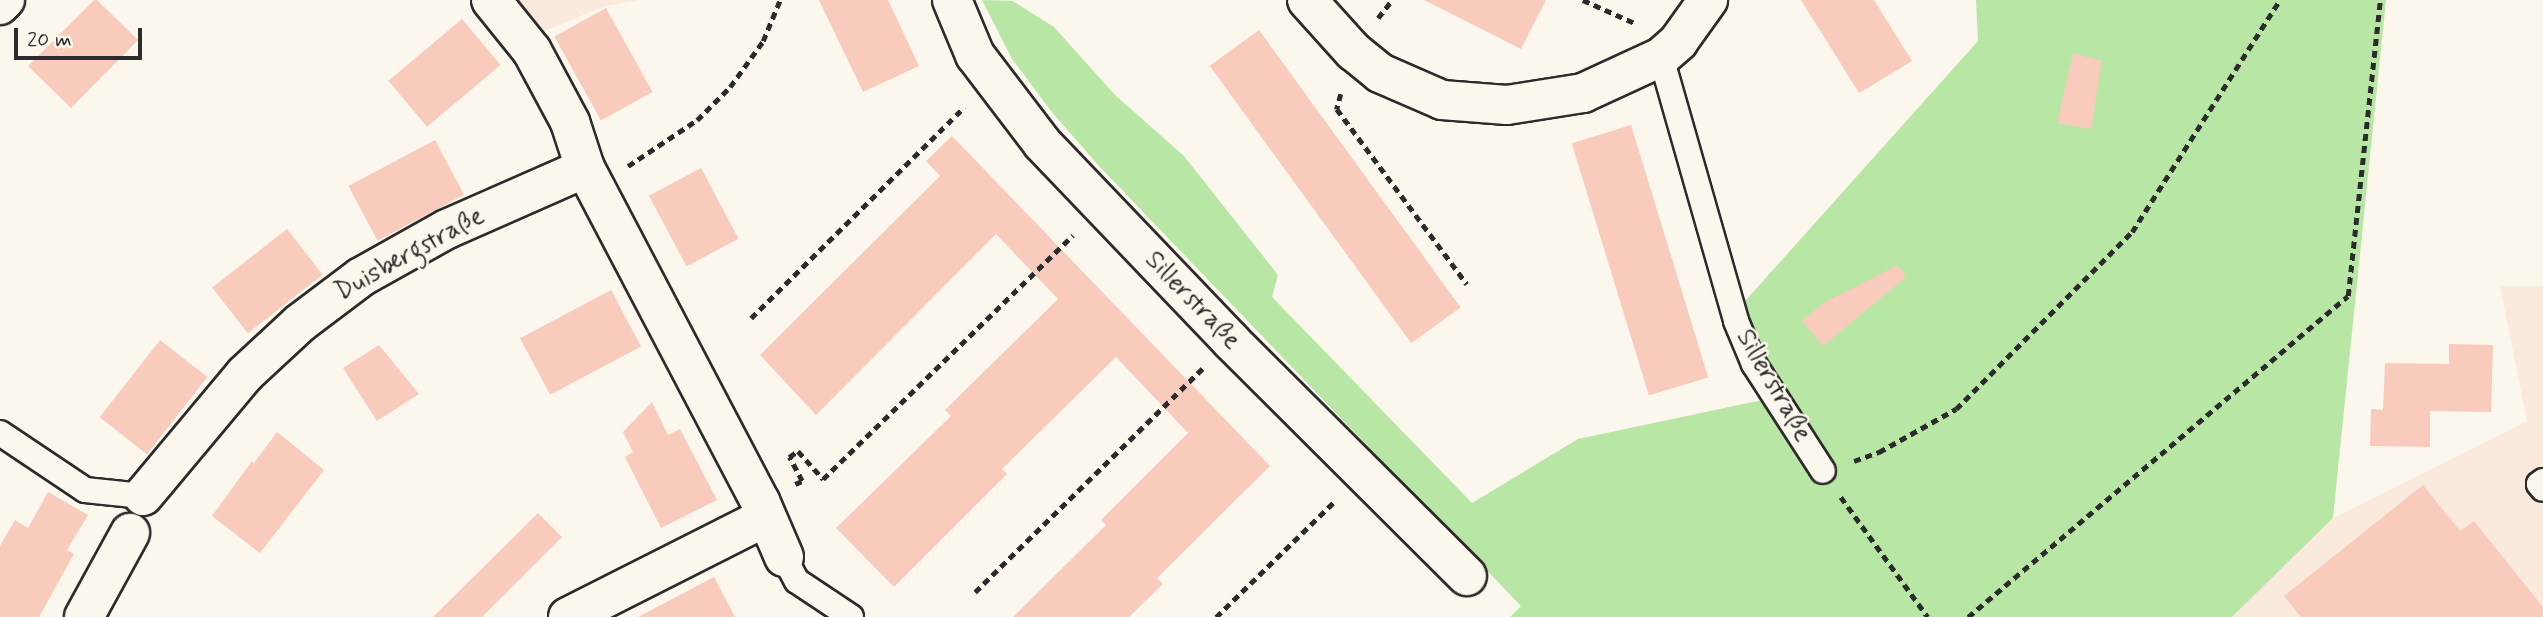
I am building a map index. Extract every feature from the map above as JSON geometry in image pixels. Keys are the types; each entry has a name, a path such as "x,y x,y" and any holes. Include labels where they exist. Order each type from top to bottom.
{"street":[{"path":"0,5 5,0"},
{"path":"491,0 532,51 570,121 590,178 766,516 784,557"},
{"name":"Sillerstraße","path":"953,0 975,55 1042,143 1362,474 1467,576"},
{"path":"1307,0 1353,51 1381,73 1442,100 1507,105 1583,93 1670,50 1709,0"},
{"name":"Duisbergstraße","path":"144,496 245,374 300,323 361,277 447,229 590,178"},
{"path":"568,617 766,516"},
{"path":"85,617 130,533"}],"lane":[{"name":"Sillerstraße","path":"1670,50 1736,321 1755,364 1823,471"},
{"path":"0,433 85,490 144,496"},
{"path":"2543,481 2539,484 2543,489"},
{"path":"784,557 797,582 851,617"}],"path":[{"path":"590,178 697,120 730,88 763,41 780,0"},
{"path":"1392,0 1353,51 1336,108 1467,284"},
{"path":"1583,0 1670,50"},
{"path":"1928,617 1823,471 1879,452 1956,409 2113,252 2132,232 2280,0"},
{"path":"1968,617 2348,296 2379,0"},
{"path":"751,318 941,129"},
{"path":"797,484 802,481 789,457 798,451 823,479 1101,207"},
{"path":"975,592 1169,402"},
{"path":"1216,617 1362,474"}],"shaded area":[{"path":"516,0 639,0 605,6 542,32"},
{"path":"2500,286 2543,286 2543,617 2232,617 2333,518 2527,421"}],"green space":[{"path":"982,0 1013,1 1054,27 1115,95 1184,156 1278,275 1272,297 1472,503 1578,439 1767,399 1729,319 1978,41 1976,0 2386,0 2333,518 2232,617 1510,617 1521,606 1100,167 1051,111 1012,59"}],"building":[{"path":"94,0 138,40 71,108 28,66"},
{"path":"819,0 888,0 919,66 863,92"},
{"path":"1424,0 1546,0 1521,49"},
{"path":"1801,0 1874,0 1912,61 1859,93"},
{"path":"606,8 653,92 601,121 554,37"},
{"path":"462,19 501,65 427,127 388,81"},
{"path":"1259,30 1461,307 1411,343 1210,66"},
{"path":"2073,53 2102,61 2091,129 2057,123"},
{"path":"1631,125 1708,377 1649,396 1572,143"},
{"path":"952,136 1270,466 1157,578 1163,584 1129,617 1013,617 1106,525 1101,520 1188,433 1116,357 1002,469 1007,474 894,587 836,528 951,416 945,410 1058,299 996,234 816,415 760,355 940,176 926,161"},
{"path":"435,140 464,195 378,241 348,186"},
{"path":"701,168 739,239 686,266 649,196"},
{"path":"287,229 323,275 248,333 212,287"},
{"path":"1898,265 1906,277 1823,346 1802,321 1825,302"},
{"path":"611,290 641,347 550,395 520,338"},
{"path":"160,340 207,377 147,454 100,417"},
{"path":"2449,344 2493,345 2491,412 2430,411 2430,447 2370,446 2371,409 2383,410 2385,363 2449,364"},
{"path":"379,345 419,394 377,421 343,368"},
{"path":"652,402 668,435 680,429 717,500 661,528 625,457 633,452 623,432"},
{"path":"277,432 324,470 260,553 212,516"},
{"path":"2423,485 2460,531 2474,521 2543,607 2543,617 2301,617 2284,596"},
{"path":"48,492 88,515 67,550 74,554 39,617 0,617 0,546 15,520 28,528"},
{"path":"538,513 562,537 482,617 433,617"},
{"path":"714,577 735,617 638,617"}]}
